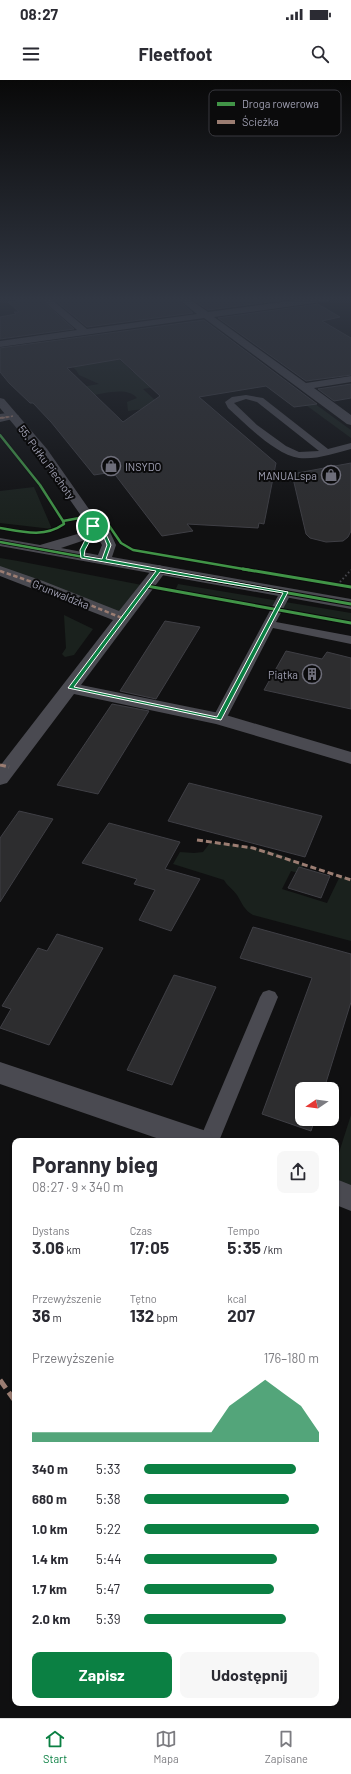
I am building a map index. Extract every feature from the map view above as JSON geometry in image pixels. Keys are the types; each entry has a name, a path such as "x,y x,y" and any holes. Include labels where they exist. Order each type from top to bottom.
{"street":[{"path":"285,374 351,421"},
{"path":"302,387 351,379"},
{"name":"55. Pułku Piechoty","path":"0,401 43,452 91,530 105,535 109,545 104,560"},
{"path":"0,418 13,416"},
{"path":"40,549 68,542 91,530"},
{"path":"82,557 82,550 89,539 91,530"},
{"path":"0,542 351,604"},
{"path":"3,770 70,688 159,570"},
{"name":"Grunwaldzka","path":"0,571 38,584 122,618"},
{"path":"70,688 219,719 351,758"},
{"path":"0,1073 191,1138"},
{"path":"339,1193 351,1198"}],"lane":[{"path":"325,451 260,400 246,397 235,398 229,402 231,406 289,452 306,455 351,446"},
{"path":"219,719 286,592"},
{"path":"270,624 351,640"},
{"path":"210,1138 269,997"}],"path":[{"path":"337,585 347,572 351,570"}],"shaded area":[{"path":"194,374 200,379 143,389 201,442 143,409 128,411 127,402 137,398 133,394 127,392 114,392 89,396 81,387 99,384 79,375"},
{"path":"264,374 274,374 351,430 351,438"},
{"path":"34,487 52,529 0,523 0,491"},
{"path":"0,558 147,586 122,618 0,571"},
{"path":"178,584 351,613 351,622 175,591"},
{"path":"64,615 93,629 74,655 65,657 62,654 66,648"},
{"path":"210,843 258,848 271,851 293,860 303,866 303,870 299,873 291,871 282,889 327,903 340,876 351,880 351,941 253,915 245,909 237,895 224,880 173,864 180,852 203,852"},
{"path":"351,1115 351,1198 339,1193 339,1153"}],"building":[{"path":"2,374 74,374 123,422 160,396 137,374 277,374 317,404 294,407 266,386 199,397 276,463 264,524 259,523 258,528 187,524 193,531 162,536 113,472 94,475 51,422 33,403 30,403"},
{"path":"297,374 351,374 351,375 306,381"},
{"path":"351,384 351,398 334,401 318,389"},
{"path":"351,463 351,531 348,537 343,541 326,542 310,538 306,534 292,474"},
{"path":"165,621 200,627 156,699 120,691"},
{"name":"Piątka","path":"286,651 322,659 327,652 351,658 351,709 264,690"},
{"path":"112,704 149,711 98,794 57,785"},
{"path":"189,783 322,816 305,857 168,821"},
{"path":"19,811 53,819 0,902 0,838"},
{"path":"109,823 180,842 165,869 200,879 171,931 139,920 155,890 134,884 137,879 82,863"},
{"path":"299,867 330,876 321,898 288,888"},
{"path":"253,927 351,954 351,1002 326,1082 295,1082 295,1125 262,1114 312,978 240,958"},
{"path":"57,934 103,948 49,1045 0,1028 11,1009 2,1006 38,948 47,951"},
{"path":"174,975 216,987 172,1085 127,1070"},
{"path":"297,1126 313,1126 311,1131"}],"marked path":[{"path":"0,418 13,416"},
{"path":"0,571 38,584 122,618"},
{"path":"0,765 9,767"},
{"path":"197,840 253,848 351,880"},
{"path":"0,1380 12,1397"}],"cycle path":[{"path":"0,435 40,485 63,521"},
{"path":"0,528 33,533 49,532 64,524 63,521 101,514 121,543 133,550 351,587"},
{"path":"0,542 351,604"},
{"path":"147,586 351,623"}],"place":[{"name":"INSYDO","path":"111,466"},
{"name":"MANUALspa","path":"331,475"},
{"name":"Piątka","path":"312,674"}],"route":[{"path":"93,526 89,534 89,539 82,550 82,557 104,560 286,592 219,719 70,688 159,570 104,560 109,549 109,545 105,535 93,526"}]}
